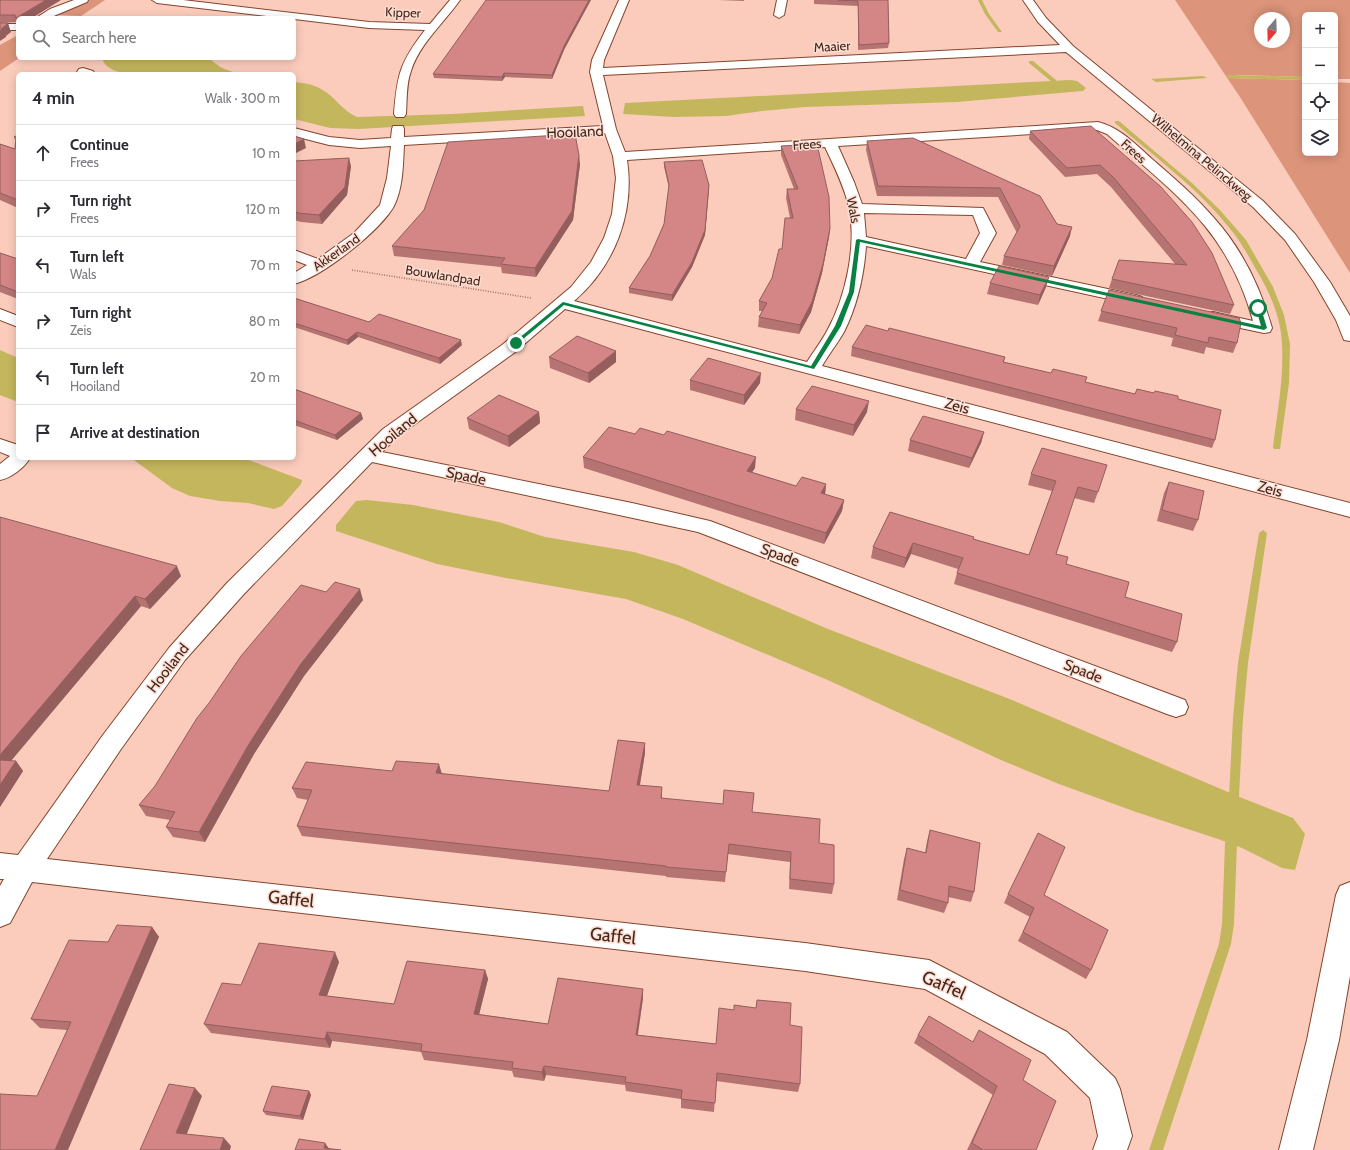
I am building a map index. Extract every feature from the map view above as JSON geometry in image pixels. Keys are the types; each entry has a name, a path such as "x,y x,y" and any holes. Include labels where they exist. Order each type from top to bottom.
{"street":[{"path":"44,16 83,0"},
{"name":"Kipper","path":"157,0 293,16"},
{"path":"400,114 405,71 413,56 454,0"},
{"path":"610,129 596,72 598,60 624,0"},
{"path":"779,14 782,0"},
{"name":"Wilhelmina Pelinckweg","path":"1028,0 1042,20 1069,48 1258,204 1290,237 1322,282 1344,320 1350,336"},
{"name":"Kipper","path":"296,16 369,25 433,28"},
{"path":"0,27 16,27"},
{"name":"Maaier","path":"596,72 1069,48"},
{"name":"Frees","path":"620,156 1098,126 1112,131 1182,194 1211,224 1234,256 1245,276 1258,308 1264,328 1202,315"},
{"name":"Hooiland","path":"0,914 12,867 105,752 177,654 235,589 390,433 508,350 563,304 577,290 598,263 612,238 622,197 623,178 620,156 610,129 398,135 360,144 341,143 296,132"},
{"name":"Akkerland","path":"296,278 320,265 352,243 370,227 387,205 393,183 398,135"},
{"name":"Wals","path":"812,368 838,326 852,292 858,240 856,208 848,183 829,142"},
{"path":"856,208 978,212 988,233 971,264"},
{"path":"858,240 1148,303"},
{"path":"296,256 320,265"},
{"name":"Zeis","path":"563,304 1350,510"},
{"path":"0,314 16,321"},
{"path":"0,445 16,451"},
{"name":"Spade","path":"368,456 703,526 1176,706"},
{"path":"0,474 18,460"},
{"name":"Gaffel","path":"12,867 805,957 929,975 1056,1043 1104,1089 1115,1136 1110,1150"},
{"path":"1296,1150 1323,1040 1350,896"}],"path":[{"name":"Bouwlandpad","path":"320,265 563,304"}],"shaded area":[{"path":"89,0 105,0 81,16 56,15 65,9"},
{"path":"1175,0 1350,0 1350,79 1338,79 1338,12 1302,12 1302,77 1238,75 1228,78 1302,80 1302,156 1338,156 1338,82 1350,83 1350,273 1240,97"},
{"path":"16,36 16,60 0,71 0,45"},
{"path":"102,60 211,60 224,69 232,72 119,72 108,67"},
{"path":"1226,75 1302,77 1302,80 1228,78"},
{"path":"1203,76 1207,78 1156,82 1151,79"},
{"path":"1070,80 1077,81 1086,88 1083,91 957,102 805,107 726,116 674,117 623,114 625,103"},
{"path":"296,82 318,87 330,95 347,111 357,117 453,114 583,106 585,116 359,129 330,128 296,120"},
{"path":"0,350 16,357 16,401 0,395"},
{"path":"134,460 248,460 302,480 301,484 282,506 274,509 248,503 220,501 190,496 172,488"},
{"path":"367,500 413,505 499,522 545,537 634,552 678,565 828,629 1012,700 1242,798 1293,818 1305,834 1295,870 1282,868 1242,848 1218,839 1136,812 1059,784 1001,760 830,681 683,619 626,599 506,578 437,564 336,531 336,525 356,501"}],"building":[{"path":"0,0 46,0 19,16 16,16 16,18 15,15 0,15"},
{"path":"486,0 589,0 564,46 552,75 504,73 502,77 433,74"},
{"path":"838,0 888,0 889,43 859,45 858,1"},
{"path":"0,23 8,23 0,31"},
{"path":"1091,126 1160,186 1192,222 1212,253 1234,305 1112,279 1119,260 1187,265 1114,178 1100,165 1067,168 1030,131"},
{"path":"575,134 579,155 572,211 535,268 501,264 505,258 392,246 424,210 448,142"},
{"path":"296,137 304,139 296,143"},
{"path":"913,138 1040,196 1057,224 1072,227 1054,266 1004,256 1020,226 1000,188 878,186 867,141"},
{"path":"16,139 16,199 0,193 0,144 15,149"},
{"path":"817,144 829,197 830,228 823,264 812,302 800,325 759,317 767,303 759,301 772,278 779,249 782,249 785,218 793,218 787,189 798,189 781,146"},
{"path":"349,158 345,187 319,215 296,212 296,161"},
{"path":"702,160 709,185 705,230 692,262 672,295 629,288 650,256 664,224 669,185 664,162"},
{"path":"0,253 16,258 16,291 0,285"},
{"path":"999,266 1049,277 1040,295 990,283"},
{"path":"1109,290 1239,318 1241,323 1237,343 1209,337 1208,343 1175,335 1177,328 1101,311"},
{"path":"296,299 369,322 379,314 461,340 439,358 357,332 347,340 296,324"},
{"path":"866,325 888,331 889,328 1005,357 1003,362 1051,373 1053,369 1087,377 1085,382 1135,394 1137,389 1154,393 1155,391 1178,396 1178,399 1221,410 1215,440 852,347"},
{"path":"577,336 616,351 588,373 549,357"},
{"path":"708,358 761,373 744,395 690,380"},
{"path":"812,386 869,401 854,425 796,409"},
{"path":"296,390 361,413 335,435 296,421"},
{"path":"499,395 539,412 508,436 467,418"},
{"path":"923,416 984,432 972,458 910,440"},
{"path":"609,427 635,434 640,428 664,435 667,431 756,457 747,471 796,486 802,477 826,484 821,493 844,500 826,533 583,457"},
{"path":"1042,448 1107,465 1098,492 1078,487 1056,554 1068,557 1066,564 1129,582 1125,597 1182,614 1177,642 957,573 963,558 913,543 906,558 873,547 890,512 974,537 973,539 1029,555 1056,481 1031,474"},
{"path":"1169,482 1204,491 1198,520 1162,510"},
{"path":"0,517 177,566 145,599 135,596 0,755"},
{"path":"335,582 360,589 300,665 249,744 199,832 166,827 175,812 139,805 155,786 197,718 241,656 301,585 326,592"},
{"path":"618,740 645,743 637,785 662,787 661,798 723,804 724,790 754,793 752,812 820,819 819,843 834,845 834,884 790,879 791,852 729,844 726,872 666,867 297,826 312,790 292,788 306,762 392,771 396,761 439,764 436,773 609,791"},
{"path":"0,760 16,761 0,785"},
{"path":"930,830 980,843 974,892 949,886 948,903 900,890 907,848 926,853"},
{"path":"1038,833 1065,847 1044,895 1108,930 1091,970 1023,932 1034,908 1008,894"},
{"path":"117,925 152,927 55,1150 0,1150 0,1094 37,1096 71,1022 31,1019 69,940 108,942"},
{"path":"259,943 335,952 319,995 394,1004 407,961 485,970 474,1014 548,1024 558,978 643,989 636,1035 716,1044 719,1008 734,1010 734,1005 756,1008 757,1000 791,1003 790,1025 802,1027 800,1084 717,1073 715,1103 681,1099 682,1090 625,1082 626,1077 544,1066 542,1072 512,1068 513,1062 421,1051 422,1044 327,1032 325,1039 204,1024 222,983 241,985"},
{"path":"929,1016 973,1042 979,1030 1031,1060 1023,1080 1056,1101 1036,1150 983,1150 972,1143 997,1086 918,1035"},
{"path":"169,1084 195,1088 176,1133 224,1138 220,1150 140,1150"},
{"path":"272,1086 309,1091 300,1116 263,1111"},
{"path":"299,1139 325,1143 324,1148 341,1150 295,1150"}],"waterway":[{"path":"980,0 987,14 1000,31"},
{"path":"1031,62 1054,81"},
{"path":"1117,122 1190,184 1230,224 1242,240 1270,287 1281,315 1286,344 1285,383 1277,447"},
{"path":"1234,797 1238,718 1243,663 1263,533"},
{"path":"1156,1150 1225,944 1228,924 1231,843"}],"route":[{"path":"516,343 563,304 812,368 838,326 852,292 858,240 1264,328 1258,308"}]}
